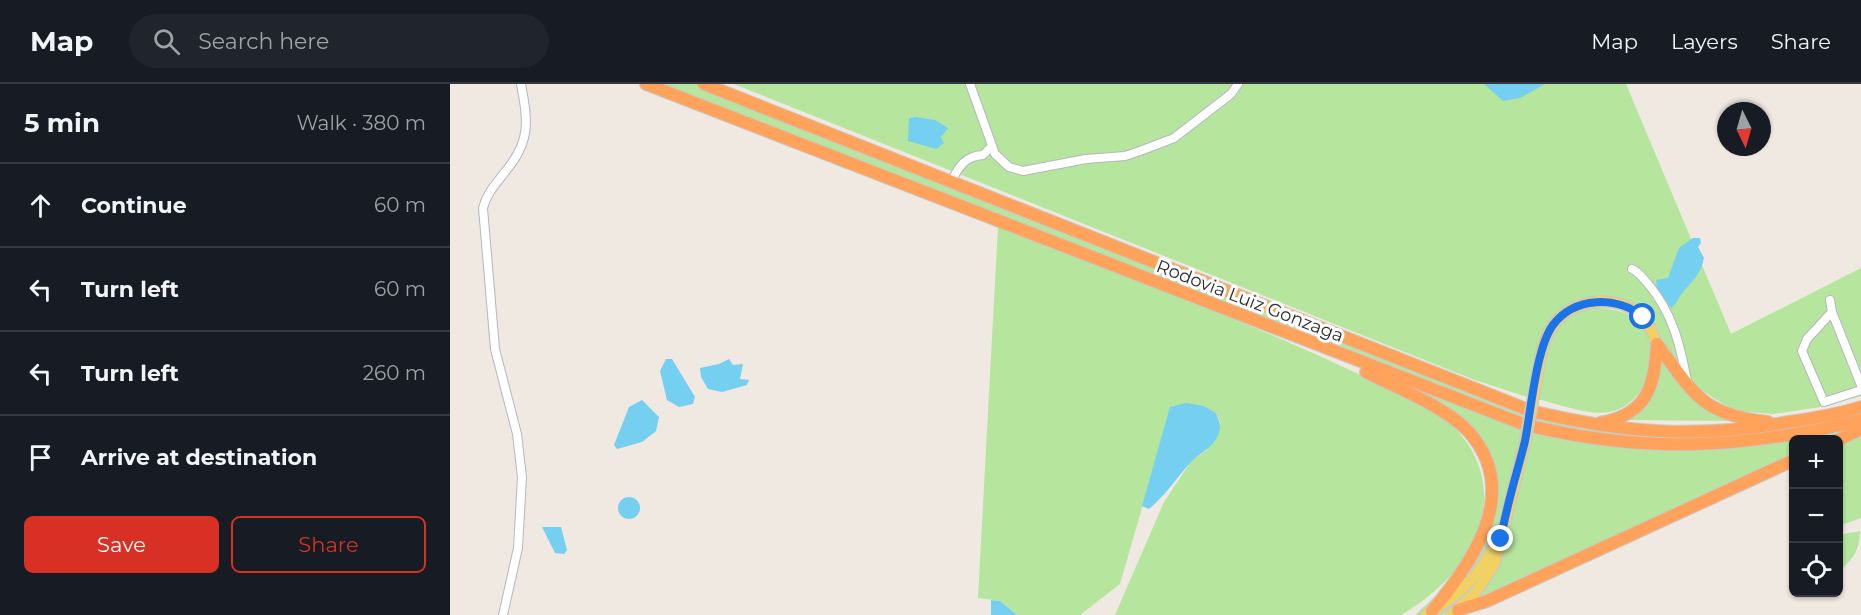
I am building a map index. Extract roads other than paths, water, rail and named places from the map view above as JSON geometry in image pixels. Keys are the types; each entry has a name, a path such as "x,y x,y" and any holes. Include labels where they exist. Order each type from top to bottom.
{"highway":[{"name":"Rodovia Luiz Gonzaga","path":"646,84 1323,349 1523,424 1559,434 1600,440 1671,445 1736,444 1804,434 1861,420"},
{"name":"Rodovia Luiz Gonzaga","path":"704,84 1531,411 1590,425 1630,430 1699,433 1749,430 1830,416 1861,407"},
{"path":"1590,425 1619,420 1642,401 1655,377 1657,344"},
{"path":"1657,344 1688,386 1705,404 1722,414 1743,419 1785,423"},
{"path":"1323,349 1449,416 1469,432 1485,459 1492,496 1484,532 1468,564 1430,613"},
{"path":"1843,438 1861,429"},
{"path":"1455,613 1487,601 1789,462"}],"main road":[{"path":"1455,613 1480,587 1498,556 1546,336 1553,325 1573,309 1586,304 1609,303 1636,311 1649,324 1657,344"},
{"path":"1430,613 1457,596 1476,576 1502,530"}],"street":[{"path":"503,615 518,548 522,477 518,434 495,349 483,208 487,194 515,160 525,143 527,124 521,84"},
{"path":"970,84 991,147 1000,160 1009,167 1023,171 1086,159 1125,156 1174,138 1231,94 1238,84"},
{"path":"951,182 960,165 970,156 983,155 991,147"},
{"path":"1632,269 1638,272 1664,302 1675,327 1688,386"},
{"path":"1830,300 1832,312 1861,385"},
{"path":"1830,416 1802,347 1832,312"},
{"path":"1824,402 1861,390"}],"water":[{"path":"1484,84 1545,84 1520,98 1503,101"},
{"path":"909,118 935,120 948,128 941,137 944,143 936,149 908,141"},
{"path":"1693,238 1700,238 1701,243 1698,247 1704,258 1703,264 1671,308 1657,288 1656,280 1668,278 1679,248"},
{"path":"666,359 672,359 695,397 693,404 679,407 667,400 660,371"},
{"path":"729,359 733,365 743,364 740,379 749,380 747,385 722,392 708,389 701,377 700,368 719,364"},
{"path":"642,400 659,417 656,431 642,442 617,449 614,445 629,407"},
{"path":"1186,403 1204,406 1216,413 1220,430 1213,443 1192,461 1149,509 1142,506 1170,407"},
{"path":"629,497 639,504 640,508 633,518 629,519 619,512 618,508 625,498"},
{"path":"542,527 561,527 567,550 564,554 555,553"},
{"path":"991,600 1000,601 1017,615 991,615"}]}
